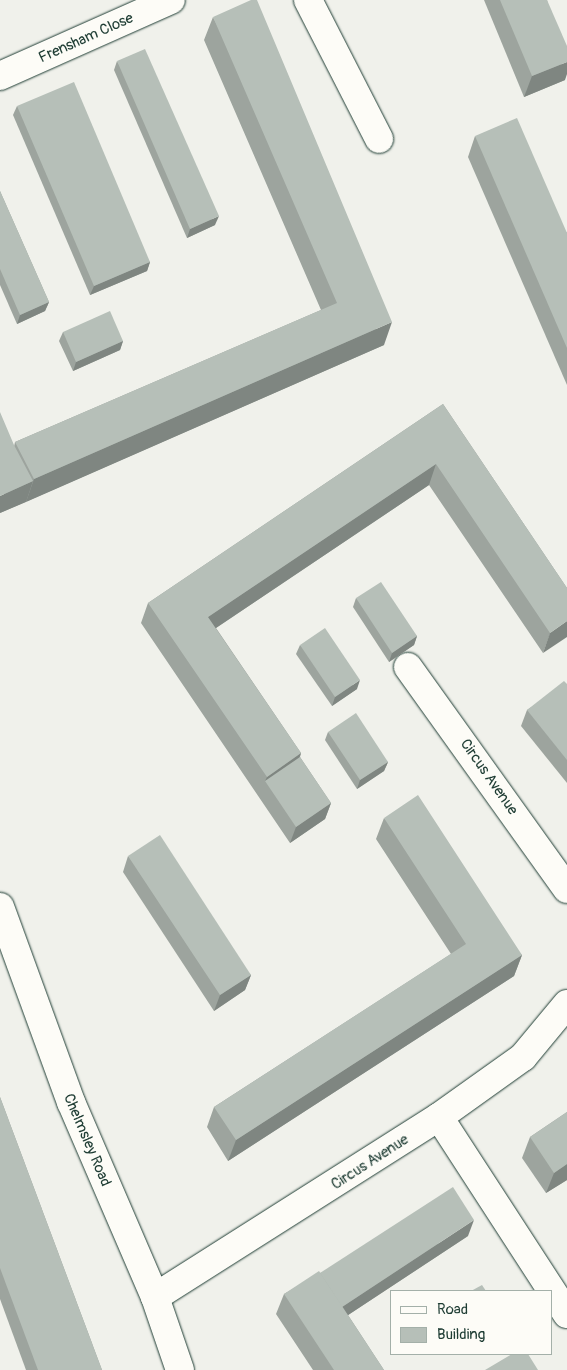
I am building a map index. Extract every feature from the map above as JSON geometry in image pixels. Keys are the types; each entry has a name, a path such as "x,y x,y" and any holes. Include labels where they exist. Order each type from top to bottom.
{"street":[{"name":"Frensham Close","path":"0,76 171,0"},
{"path":"308,0 379,139"},
{"name":"Circus Avenue","path":"408,667 567,889"},
{"name":"Chelmsley Road","path":"0,907 71,1102 154,1297 180,1370"},
{"name":"Circus Avenue","path":"154,1297 439,1117 523,1057 567,1004"},
{"path":"439,1117 551,1290"},
{"path":"552,1291 567,1314"}],"building":[{"path":"251,0 257,0 392,322 34,479 15,442 337,303 213,17"},
{"path":"500,0 547,0 567,46 567,62 532,76"},
{"path":"145,49 219,216 190,229 117,61"},
{"path":"74,82 150,262 94,286 17,106"},
{"path":"517,118 567,233 567,348 475,136"},
{"path":"0,191 49,302 20,315 0,269"},
{"path":"110,311 123,341 76,362 63,332"},
{"path":"443,404 567,588 567,621 550,633 436,464 208,617 301,753 267,777 148,603"},
{"path":"0,412 14,445 33,481 0,496"},
{"path":"381,582 417,636 392,653 356,598"},
{"path":"325,628 360,680 335,697 300,645"},
{"path":"564,681 567,684 567,760 527,710"},
{"path":"356,713 388,762 360,780 328,732"},
{"path":"300,757 331,803 296,827 265,781"},
{"path":"418,795 522,955 236,1140 214,1107 466,944 384,818"},
{"path":"160,835 251,975 220,995 128,856"},
{"path":"0,1097 102,1370 38,1370 0,1268"},
{"path":"567,1112 567,1164 554,1173 530,1137"},
{"path":"453,1187 474,1220 342,1307 320,1273"},
{"path":"319,1271 384,1370 334,1370 284,1294"},
{"path":"482,1285 485,1290 473,1290"},
{"path":"510,1355 529,1355 538,1370 485,1370"}]}
